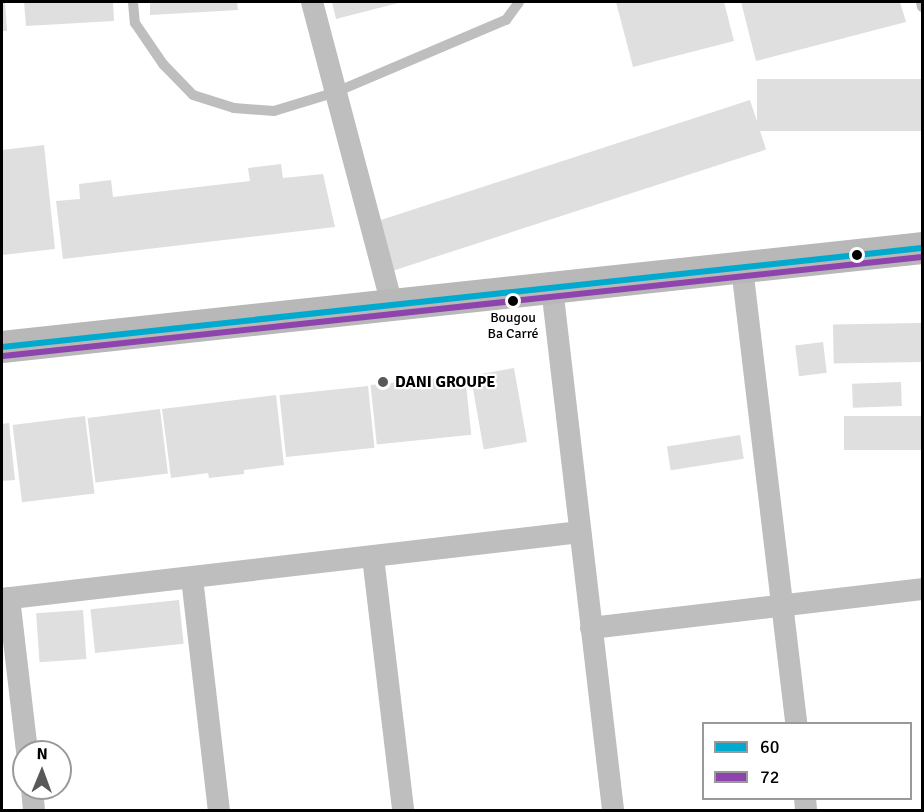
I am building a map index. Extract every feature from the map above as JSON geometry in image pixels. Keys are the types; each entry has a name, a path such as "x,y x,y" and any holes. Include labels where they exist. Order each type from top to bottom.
{"main road":[{"path":"2,347 922,248"}],"street":[{"path":"312,2 392,305"},
{"path":"742,268 796,722"},
{"path":"552,288 613,810"},
{"path":"25,740 5,599 580,532"},
{"path":"373,557 403,810"},
{"path":"192,578 219,810"},
{"path":"591,628 922,590"}],"lane":[{"path":"133,2 135,23 163,64 193,94 234,108 274,111 336,92 506,20 519,2"},
{"path":"921,2 922,8"}],"building":[{"path":"2,2 5,2 7,31 2,31"},
{"path":"24,2 113,2 114,21 26,26"},
{"path":"150,2 237,2 238,10 150,15"},
{"path":"332,2 402,2 336,19"},
{"path":"616,2 724,2 734,41 633,67"},
{"path":"741,2 900,2 906,22 756,61"},
{"path":"757,79 922,79 922,131 757,131"},
{"path":"750,100 766,149 392,271 376,221"},
{"path":"44,145 55,249 2,255 2,150"},
{"path":"281,164 283,178 323,174 335,227 63,259 56,201 80,199 79,184 111,180 113,197 250,181 248,168"},
{"path":"921,323 922,362 834,364 833,325"},
{"path":"823,342 827,373 799,376 795,345"},
{"path":"514,368 527,442 484,450 471,376"},
{"path":"465,375 471,435 377,445 371,385"},
{"path":"901,382 902,406 853,408 852,384"},
{"path":"368,386 374,448 286,457 279,395"},
{"path":"276,395 284,465 244,470 244,474 209,478 208,473 171,478 162,409"},
{"path":"160,409 168,474 95,482 88,418"},
{"path":"85,416 95,493 22,502 13,425"},
{"path":"844,416 922,416 922,450 844,450"},
{"path":"9,423 15,480 2,481 2,424"},
{"path":"740,435 744,459 671,470 667,447"},
{"path":"179,600 184,644 95,653 90,609"},
{"path":"83,610 86,659 40,662 36,613"}],"transit line":[{"name":"60","path":"2,347 922,248"},
{"name":"72","path":"3,356 922,257"}],"place":[{"name":"Bougou Ba Carré","path":"513,301"},
{"name":"DANI GROUPE","path":"383,382"}]}
